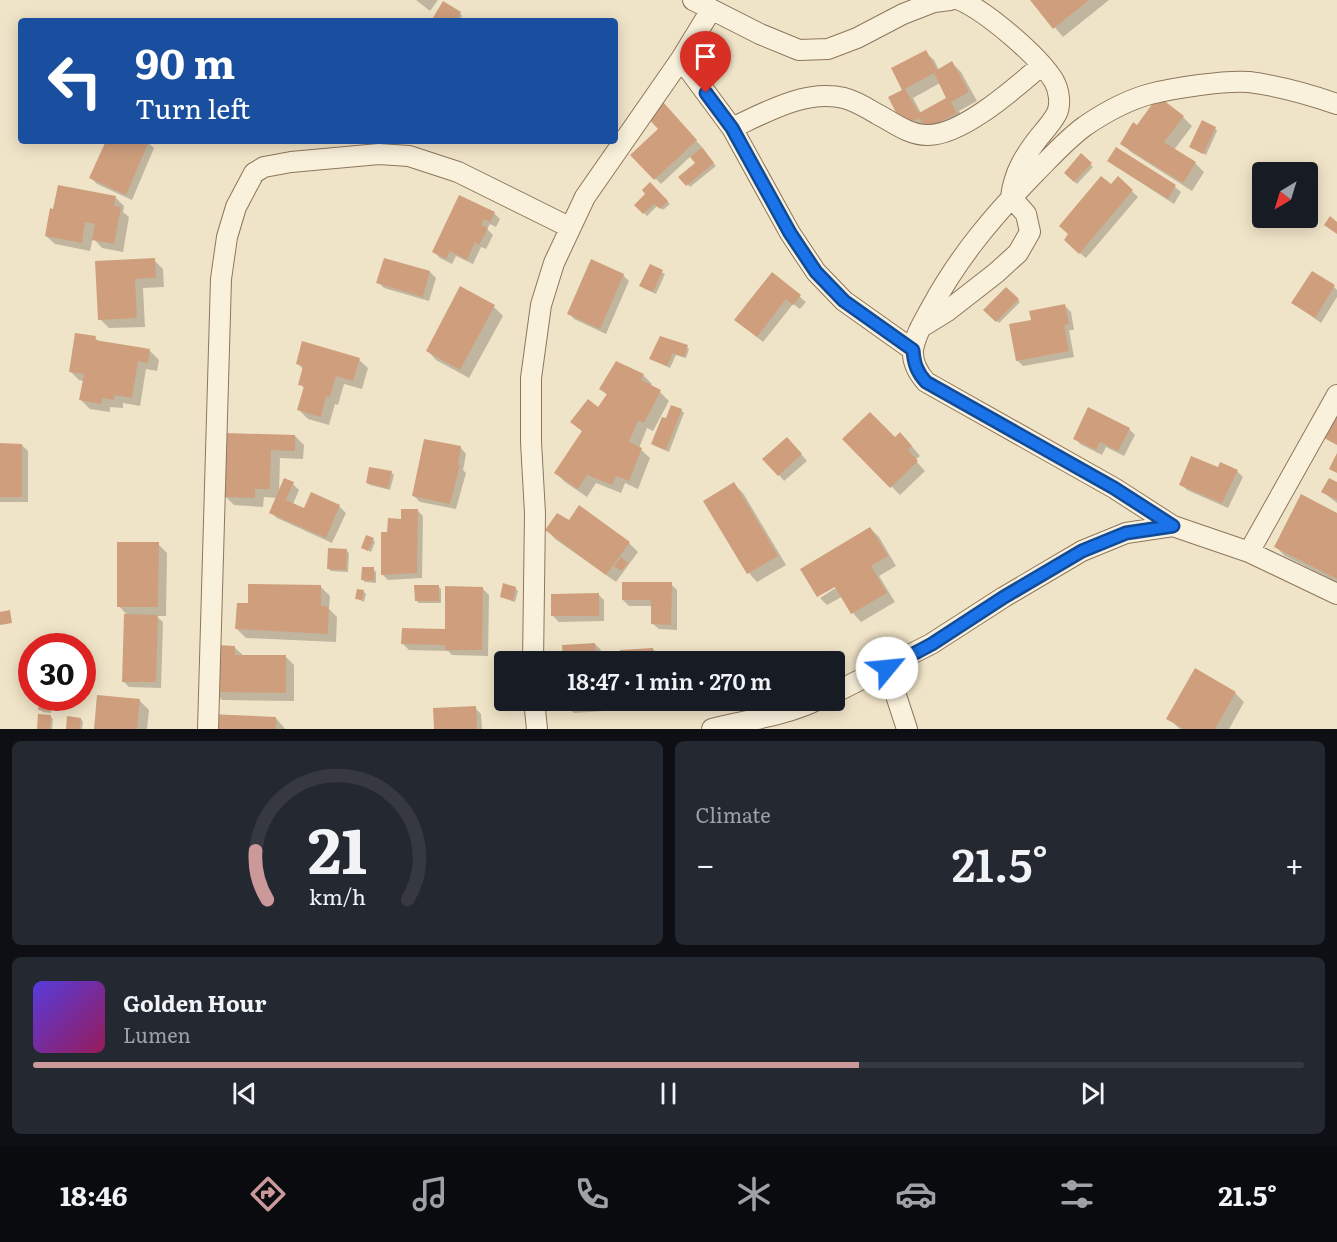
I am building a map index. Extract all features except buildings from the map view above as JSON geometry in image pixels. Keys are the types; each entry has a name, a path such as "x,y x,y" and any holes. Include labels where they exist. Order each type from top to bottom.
{"street":[{"path":"693,0 760,34 800,50 828,49 857,38 903,14 934,2 950,0"},
{"path":"920,328 970,295 1017,253 1030,232 1026,214 1011,197 1013,182 1019,165 1057,112 1059,100 1056,84 1042,65 992,18 960,0"},
{"path":"533,651 535,513 531,442 531,378 542,305 554,263 585,197 681,59 711,10"},
{"path":"681,59 732,128 790,233 816,272 844,301 913,350"},
{"path":"732,128 785,104 809,97 827,96 846,99 903,129 929,136 956,127 986,110 1042,65"},
{"path":"1337,104 1299,91 1247,82 1195,86 1149,94 1113,110 1084,127 1011,197 983,228 948,275 920,328 913,350 917,372 926,382 1114,488 1173,526 1249,552 1337,594"},
{"path":"208,729 221,279 227,237 236,207 254,173 264,167 291,162 379,154 409,156 458,171 569,227"},
{"path":"1249,552 1337,395"},
{"path":"845,688 932,644 1004,597 1082,551 1126,533 1173,526"},
{"path":"887,668 907,729"},
{"path":"535,711 537,729"},
{"path":"712,729 786,711"}],"route":[{"path":"706,93 732,128 790,233 816,272 844,301 913,350 917,372 926,382 1114,488 1173,526 1126,533 1082,551 1004,597 932,644 887,668"}]}
